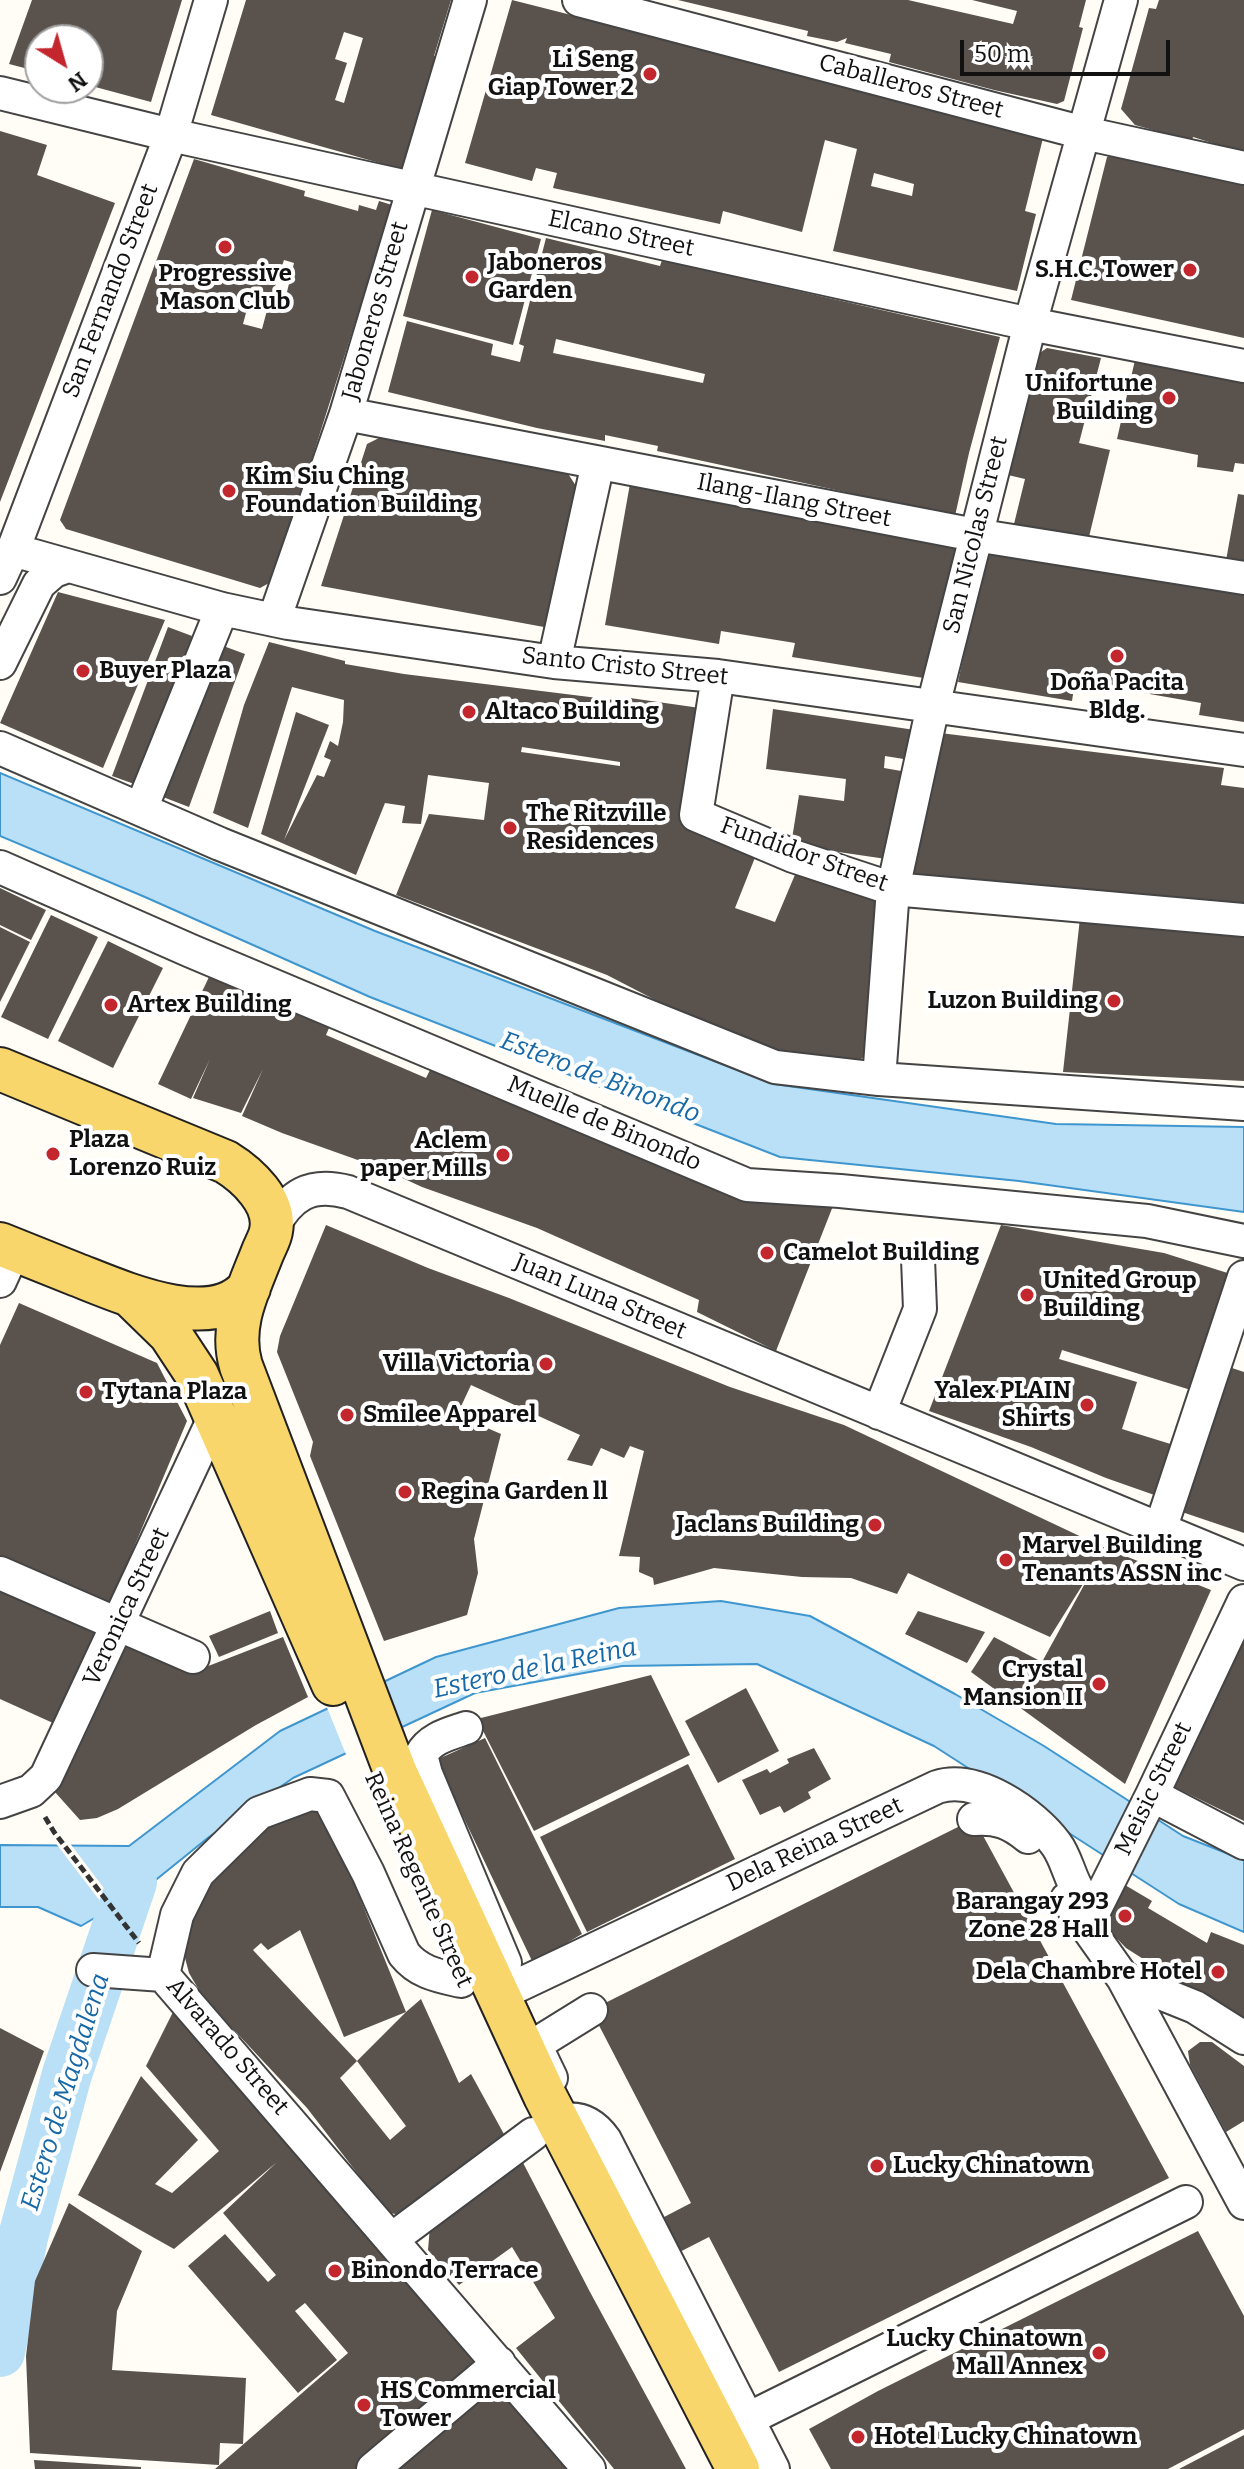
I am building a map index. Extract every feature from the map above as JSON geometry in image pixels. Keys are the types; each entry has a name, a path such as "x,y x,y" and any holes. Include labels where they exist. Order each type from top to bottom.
{"main road":[{"path":"0,1069 226,1162 242,1172 262,1195 272,1228"},
{"name":"Reina Regente Street","path":"272,1228 237,1326 237,1353 351,1694 384,1775 491,1988 707,2469"},
{"path":"5,1258 184,1308 207,1308 231,1302 249,1288"},
{"name":"Reina Regente Street","path":"130,1295 161,1323 197,1375 351,1694"},
{"name":"Reina Regente Street","path":"552,2126 738,2469"}],"street":[{"name":"San Fernando Street","path":"6,564 171,135 211,0"},
{"name":"Jaboneros Street","path":"274,620 346,414 470,0"},
{"name":"Caballeros Street","path":"579,0 1084,133 1244,168"},
{"name":"San Nicolas Street","path":"879,1079 893,889 933,706 1030,324 1121,0"},
{"name":"Elcano Street","path":"0,93 171,135 1030,324 1244,366"},
{"name":"Ilang-Ilang Street","path":"346,414 975,535 1244,578"},
{"path":"554,662 598,463"},
{"name":"Santo Cristo Street","path":"6,564 68,566 222,609 274,620 554,662 718,676 1244,750"},
{"path":"0,663 39,584 54,571 68,566"},
{"path":"141,809 222,609"},
{"name":"Fundidor Street","path":"718,676 696,815 793,856 893,889 1244,920"},
{"path":"0,748 220,844 775,1067 879,1079 1244,1104"},
{"name":"Muelle de Binondo","path":"0,867 191,951 747,1185 1147,1221 1244,1241"},
{"name":"Juan Luna Street","path":"272,1228 284,1209 304,1192 333,1188 348,1192 1244,1563"},
{"path":"879,1413 920,1309 918,1259"},
{"path":"1160,1530 1244,1277"},
{"name":"Veronica Street","path":"0,1802 31,1791 46,1777 55,1761 215,1416"},
{"path":"0,1573 193,1657"},
{"name":"Meisic Street","path":"1095,1907 1244,1601"},
{"path":"466,1728 432,1741 421,1755 491,1988"},
{"name":"Dela Reina Street","path":"491,1988 953,1783 963,1783 990,1793 1038,1824 1061,1852 1076,1887 1095,1907"},
{"name":"Alvarado Street","path":"491,1988 429,1973 411,1962 404,1954 368,1873 328,1796 310,1794 259,1813 198,1873 177,1915 163,1975 589,2469"},
{"path":"1149,1801 1244,1843"},
{"path":"974,1819 998,1819 1009,1823 1033,1841 1045,1856 1061,1891 1095,1907 1123,1978 1244,2203"},
{"path":"93,1970 163,1975"},
{"path":"1123,1978 1195,2007 1244,2038"},
{"path":"552,2126 565,2108 539,2053 539,2046 545,2037 591,2010"},
{"path":"392,2239 552,2126 575,2119 586,2123 605,2140 773,2469"},
{"path":"762,2412 1186,2202"},
{"path":"373,2469 499,2363"}],"path":[{"path":"54,1832 140,1944"}],"water":[{"name":"Estero de Binondo","path":"0,773 375,931 774,1084 1056,1124 1244,1127 1244,1212 1019,1181 780,1157 370,997 0,836"},
{"name":"Estero de la Reina","path":"721,1601 810,1616 1044,1746 1183,1836 1244,1860 1244,1932 1179,1904 934,1746 757,1664 622,1666 475,1693 293,1778 209,1837 147,1887 81,1926 38,1907 0,1907 0,1845 129,1846 280,1731 436,1657 619,1608"}],"pier":[{"path":"375,1684 396,1734 347,1757 326,1705"},
{"path":"54,1841 69,1842 119,1908 110,1914"}],"building":[{"path":"32,0 182,0 151,102 104,89 104,24 24,24 24,68 9,64"},
{"path":"246,0 451,0 434,56 440,58 404,170 211,115","holes":["344,32 363,38 344,103 335,100 347,63 335,59"]},
{"path":"512,0 658,37 660,31 1043,138 1025,211 1036,214 1017,291 833,251 857,149 825,140 802,232 723,211 720,224 553,188 557,173 536,168 532,181 465,163","holes":["874,173 914,184 912,196 871,186"]},
{"path":"678,0 908,0 1013,24 1017,11 972,0 1086,0 1079,27 1083,28 1064,101 1057,104 889,62 891,54 845,43 847,38 837,42 807,36 808,31"},
{"path":"1159,0 1244,0 1244,150 1193,137 1192,141 1135,125 1121,109 1149,8 1156,9"},
{"path":"0,131 47,145 37,175 115,203 0,502"},
{"name":"S.H.C. Tower","path":"1116,152 1244,179 1244,338 1071,300 1107,157"},
{"path":"194,159 305,191 304,196 358,211 359,205 376,210 379,201 402,208 392,240 382,238 273,581 260,588 66,529 60,520","holes":["284,260 294,263 286,296 273,292","250,298 269,303 262,329 243,324"]},
{"name":"Jaboneros Garden","path":"432,210 541,239 513,345 403,316"},
{"path":"546,238 660,266 662,260 1000,337 955,516 657,451 658,446 605,435 605,441 537,428 388,392 407,321 493,344 491,355 520,362 524,346 519,344","holes":["556,339 705,374 703,383 553,353"]},
{"path":"1047,348 1101,358 1079,443 1110,450 1088,541 1014,524 1025,479 1008,475 1038,354"},
{"name":"Unifortune Building","path":"1135,360 1244,380 1244,464 1235,463 1233,472 1197,467 1198,455 1117,439"},
{"path":"383,436 567,472 576,486 544,627 321,586 367,444"},
{"path":"631,478 963,543 936,680 792,657 795,643 721,631 719,644 605,625"},
{"path":"1238,494 1244,495 1244,569 1225,566"},
{"path":"988,543 1244,585 1244,722 1199,715 1201,703 1075,681 1072,701 958,682"},
{"name":"Buyer Plaza","path":"58,592 165,620 103,768 0,723"},
{"path":"168,627 192,636 137,785 112,776"},
{"path":"269,642 345,661 345,664 404,674 707,709 689,783 758,850 735,908 775,922 797,870 866,894 878,903 875,963 864,1057 850,1066 765,1052 607,975 396,895 429,814 484,820 489,783 428,775 421,824 402,823 405,806 385,803 356,875 261,834 296,712 329,725 284,840 317,775 324,777 331,760 324,757 330,741 338,746 344,700 292,687 248,828 213,813 244,705","holes":["522,747 620,762 620,766 521,752"]},
{"path":"218,644 245,654 189,807 163,797"},
{"path":"773,709 915,730 910,760 885,756 884,768 907,772 893,860 791,845 799,795 844,801 846,779 766,769"},
{"path":"932,732 1224,768 1221,785 1244,788 1244,913 906,876"},
{"path":"0,888 46,910 31,940 0,925"},
{"path":"51,915 98,937 48,1039 1,1017"},
{"path":"1080,918 1244,937 1244,1081 1063,1072"},
{"path":"0,927 30,942 0,1002"},
{"name":"Artex Building","path":"108,941 163,968 113,1068 58,1041"},
{"path":"209,977 329,1028 326,1035 426,1078 435,1060 833,1206 776,1351 697,1312 699,1300 537,1228 422,1187 383,1169 242,1116 263,1069 241,1113 193,1098 210,1059 191,1099 158,1084"},
{"path":"326,1225 730,1387 844,1425 1105,1548 1211,1590 1125,1784 971,1672 994,1637 1042,1662 1095,1565 1050,1637 908,1573 897,1594 851,1578 802,1577 714,1568 654,1585 653,1578 639,1572 640,1557 619,1556 644,1451 630,1446 624,1458 601,1448 592,1466 567,1460 580,1435 471,1385 457,1415 501,1434 474,1539 478,1573 467,1615 384,1641 310,1456 313,1442 277,1352 280,1336"},
{"path":"1001,1225 1164,1253 1234,1275 1194,1391 1062,1350 1059,1359 1137,1382 1122,1429 1177,1446 1160,1497 929,1411"},
{"path":"19,1303 157,1363 187,1421 108,1609 0,1560 0,1345"},
{"path":"1232,1368 1244,1372 1244,1533 1182,1512 1202,1444"},
{"path":"0,1584 97,1627 53,1723 0,1699"},
{"path":"270,1611 278,1633 219,1657 209,1636"},
{"path":"918,1611 985,1632 967,1663 905,1634"},
{"path":"1244,1615 1244,1821 1162,1781"},
{"path":"283,1637 308,1697 118,1809 97,1818 80,1820 54,1791 71,1765 129,1641 198,1670"},
{"path":"651,1675 690,1755 534,1831 477,1719"},
{"path":"746,1688 779,1751 718,1783 685,1721"},
{"path":"485,1738 582,1934 533,1963 436,1760"},
{"path":"814,1748 831,1779 808,1792 811,1798 784,1813 780,1806 760,1815 742,1780 767,1769 770,1773 789,1763 787,1759"},
{"path":"688,1764 735,1859 587,1932 540,1837"},
{"path":"310,1804 330,1824 406,2012 421,1999 459,2083 471,2074 505,2136 403,2215 388,2213 307,2108 203,1997 189,1973 179,1935 190,1901 260,1827","holes":["300,1930 344,2037 406,2012 357,2061 253,1950 261,1943 268,1950","357,2061 406,2126 390,2140 340,2078"]},
{"path":"974,1819 1169,2178 779,2372 709,2237 660,2262 643,2228 691,2203 591,2010"},
{"path":"1125,1885 1152,1901 1148,1908 1207,1943 1211,1932 1244,1945 1244,2018 1126,1948 1103,1924"},
{"path":"179,2000 485,2366 364,2469 215,2469 348,2353 305,2303 295,2311 337,2360 298,2393 188,2266 225,2234 268,2282 276,2275 223,2213 277,2162 174,2249 78,2195 141,2076 198,2140 155,2184 172,2193 219,2151 146,2066"},
{"path":"0,2028 44,2051 0,2172"},
{"path":"1200,2042 1212,2042 1244,2066 1244,2121 1226,2132 1190,2065 1188,2051"},
{"path":"519,2155 686,2469 614,2469 516,2348 555,2318 512,2247 459,2285 428,2250 430,2226"},
{"path":"69,2203 142,2251 117,2311 112,2370 246,2378 243,2444 220,2443 219,2465 30,2453 26,2356 35,2281"},
{"name":"Lucky Chinatown Mall Annex","path":"1198,2231 1244,2316 1244,2429 1168,2469 831,2469 809,2429 878,2391"},
{"path":"491,2373 577,2469 378,2469"},
{"path":"1244,2435 1244,2469 1179,2469"},
{"path":"34,2460 141,2467 141,2469 35,2469"}],"waterway":[{"name":"Estero de Magdalena","path":"0,2352 23,2237 67,2074 132,1882"}],"place":[{"name":"Li Seng Giap Tower 2","path":"650,74"},
{"name":"Progressive Mason Club","path":"225,247"},
{"name":"S.H.C. Tower","path":"1190,270"},
{"name":"Jaboneros Garden","path":"472,277"},
{"name":"Unifortune Building","path":"1169,398"},
{"name":"Kim Siu Ching Foundation Building","path":"229,491"},
{"name":"Doña Pacita Bldg.","path":"1117,656"},
{"name":"Buyer Plaza","path":"83,671"},
{"name":"Altaco Building","path":"469,712"},
{"name":"The Ritzville Residences","path":"510,828"},
{"name":"Luzon Building","path":"1114,1001"},
{"name":"Artex Building","path":"111,1005"},
{"name":"Plaza Lorenzo Ruiz","path":"53,1154"},
{"name":"Aclem paper Mills","path":"503,1155"},
{"name":"Camelot Building","path":"767,1253"},
{"name":"United Group Building","path":"1027,1295"},
{"name":"Villa Victoria","path":"546,1364"},
{"name":"Tytana Plaza","path":"86,1392"},
{"name":"Yalex PLAIN Shirts","path":"1087,1405"},
{"name":"Smilee Apparel","path":"347,1415"},
{"name":"Regina Garden ll","path":"405,1492"},
{"name":"Jaclans Building","path":"875,1525"},
{"name":"Marvel Building Tenants ASSN inc","path":"1006,1560"},
{"name":"Crystal Mansion II","path":"1099,1684"},
{"name":"Barangay 293 Zone 28 Hall","path":"1125,1916"},
{"name":"Dela Chambre Hotel","path":"1218,1972"},
{"name":"Lucky Chinatown","path":"877,2166"},
{"name":"Binondo Terrace","path":"335,2271"},
{"name":"Lucky Chinatown Mall Annex","path":"1099,2353"},
{"name":"HS Commercial Tower","path":"364,2405"},
{"name":"Hotel Lucky Chinatown","path":"858,2437"}]}
